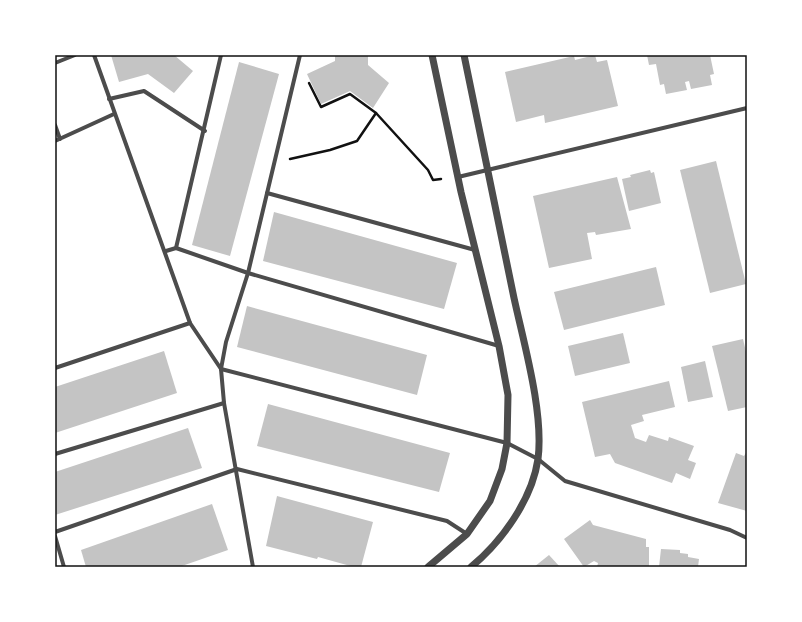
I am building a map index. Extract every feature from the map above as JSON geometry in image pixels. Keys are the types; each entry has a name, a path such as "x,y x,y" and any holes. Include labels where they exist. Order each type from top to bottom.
{"street":[{"path":"55,63 75,55"},
{"path":"94,55 114,114 166,252 190,323 221,369 507,443 538,459 565,481 730,530 747,538"},
{"path":"176,248 205,131 221,55"},
{"path":"254,567 224,403 221,369 226,342 248,273 300,55"},
{"path":"428,567 467,534 490,501 502,468 507,443 508,395 499,346 458,178 432,55"},
{"path":"464,55 532,382 538,426 538,459 527,499 489,552 470,567"},
{"path":"109,99 144,91 205,131"},
{"path":"458,178 747,108"},
{"path":"55,141 114,114"},
{"path":"55,125 60,139"},
{"path":"268,193 475,250"},
{"path":"166,252 176,248 248,273 499,346"},
{"path":"55,368 190,323"},
{"path":"55,454 224,403"},
{"path":"55,532 237,469 447,521 467,534"},
{"path":"55,536 64,567"}],"path":[{"path":"298,65 305,74 320,107 350,94 376,113 428,170 433,180"},
{"path":"275,162 330,150 357,141 376,113"}],"building":[{"path":"111,55 174,55 193,71 174,93 148,74 119,82"},
{"path":"335,55 368,55 368,65 389,83 373,108 350,91 321,104 307,74 335,61"},
{"path":"595,55 597,62 607,60 618,106 545,123 544,115 516,122 505,72 574,56 575,60"},
{"path":"647,55 710,55 714,74 710,75 712,85 691,89 689,81 685,82 687,90 666,94 664,84 660,85 656,64 649,65"},
{"path":"239,62 279,74 230,256 192,245"},
{"path":"716,161 746,284 710,293 680,170"},
{"path":"650,170 651,173 654,172 661,203 629,211 622,179 631,177 630,175"},
{"path":"617,177 631,229 596,235 595,232 587,233 592,259 549,268 533,196"},
{"path":"274,212 457,263 444,309 263,261"},
{"path":"656,267 665,305 564,330 554,292"},
{"path":"247,306 427,355 417,395 237,347"},
{"path":"623,333 630,363 575,376 568,346"},
{"path":"743,339 747,356 747,407 728,411 712,346"},
{"path":"164,351 177,393 55,433 55,387"},
{"path":"705,361 713,397 688,402 681,367"},
{"path":"669,381 675,407 642,415 644,421 631,425 635,438 646,442 649,435 668,441 669,437 694,446 688,460 696,463 690,479 676,473 672,483 615,463 610,454 595,457 582,402"},
{"path":"268,404 450,453 439,492 257,446"},
{"path":"188,428 202,468 55,515 55,472"},
{"path":"747,451 747,511 718,503 736,453 744,456"},
{"path":"277,496 373,522 361,567 354,567 318,557 317,559 266,546"},
{"path":"212,504 228,550 179,567 86,567 81,550"},
{"path":"590,520 593,525 646,539 646,547 649,547 649,567 597,567 598,563 594,561 584,567 564,539"},
{"path":"661,549 680,550 680,553 688,554 688,557 699,559 698,567 659,567"},
{"path":"549,555 560,567 534,567"}]}
